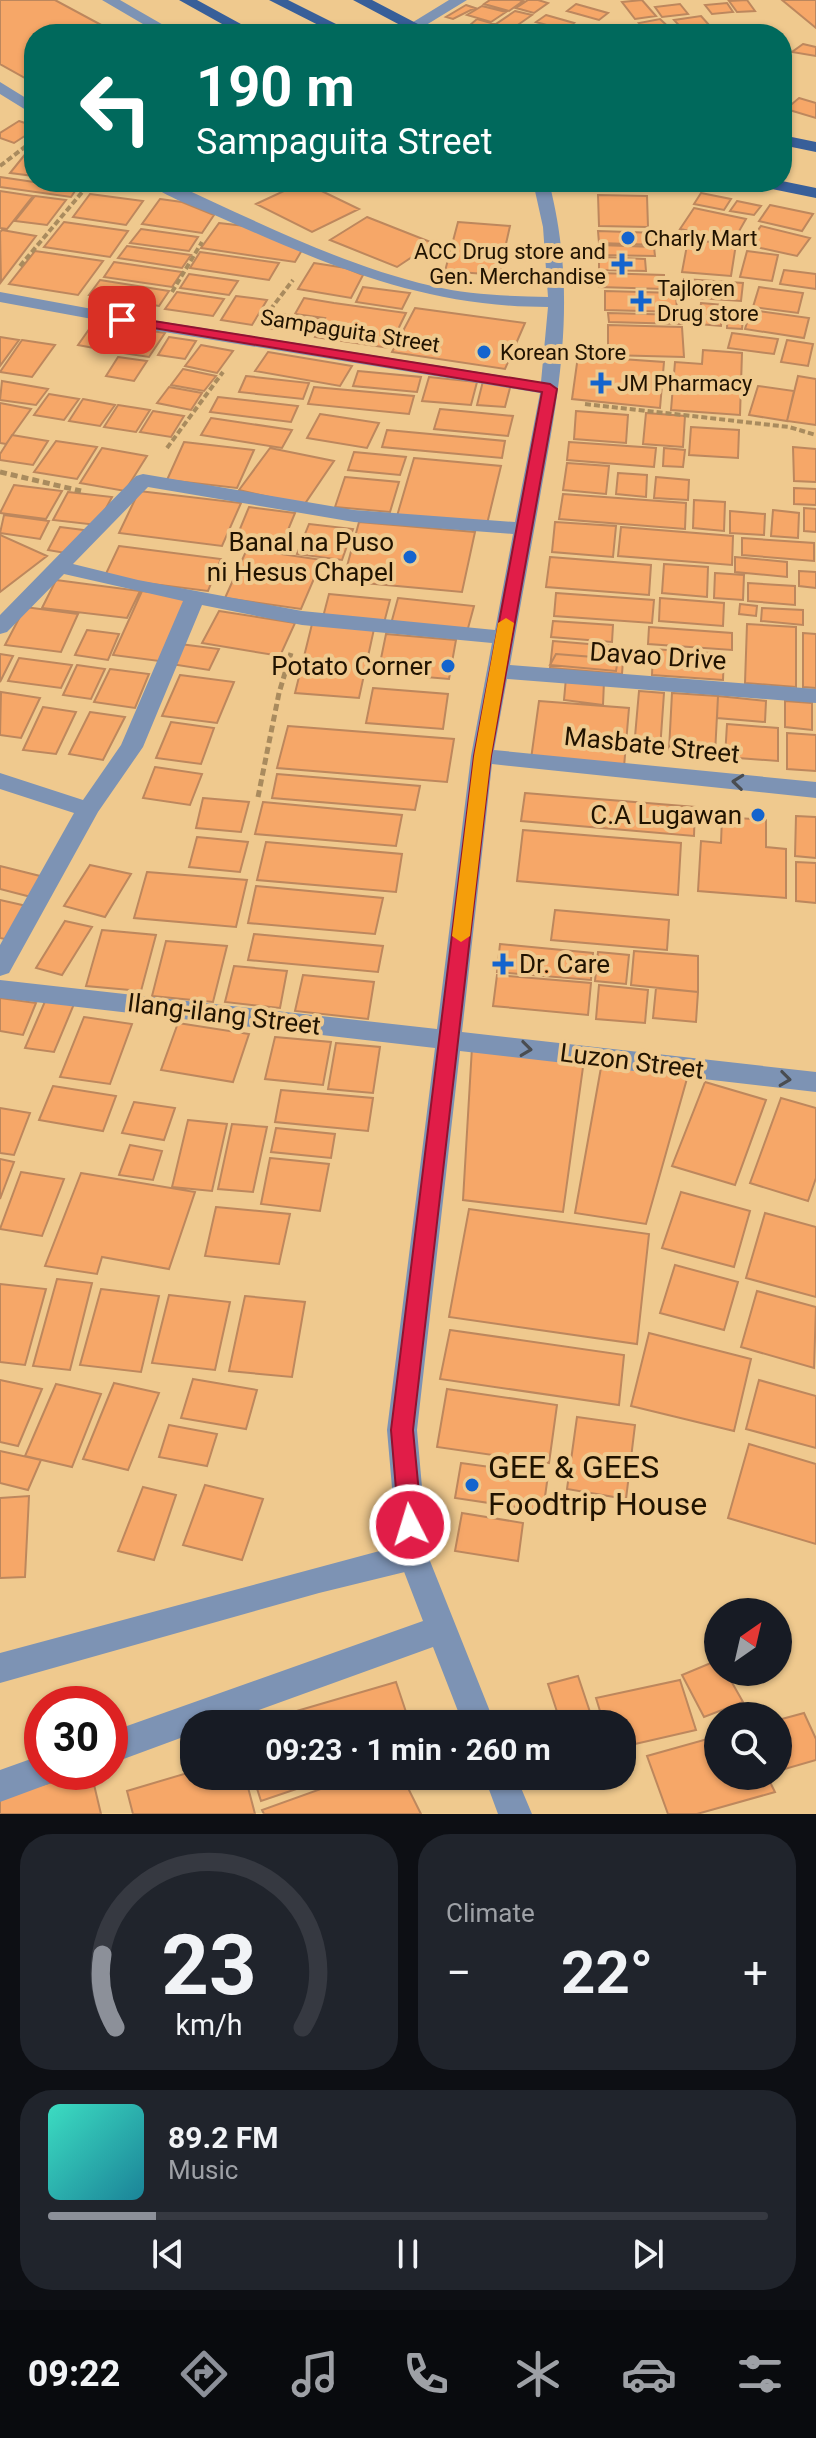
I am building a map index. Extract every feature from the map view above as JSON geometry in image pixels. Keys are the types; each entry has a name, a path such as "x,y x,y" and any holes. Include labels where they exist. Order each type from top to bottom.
{"main road":[{"path":"186,0 232,24"},
{"path":"276,0 327,24"},
{"path":"360,0 407,24"},
{"path":"792,142 816,147"},
{"path":"792,188 816,193"}],"street":[{"path":"109,0 153,24"},
{"path":"418,24 460,0"},
{"path":"2,92 24,104"},
{"path":"179,192 413,287 498,302 557,302"},
{"path":"474,1710 413,1556 402,1430 482,756 549,394 557,302 552,227 543,192"},
{"name":"Sampaguita Street","path":"0,297 549,394"},
{"path":"0,627 62,567 143,480 354,516 522,529"},
{"path":"62,567 125,584 196,595 302,618 504,638"},
{"path":"0,967 88,809 132,747 196,595"},
{"name":"Davao Drive","path":"496,671 816,696"},
{"name":"Masbate Street","path":"482,756 816,790"},
{"path":"0,781 45,798 88,809"},
{"name":"Ilang-ilang Street","path":"0,989 449,1040"},
{"name":"Luzon Street","path":"449,1040 816,1082"},
{"path":"0,1668 319,1579 413,1556"},
{"path":"128,1742 442,1629"},
{"path":"0,1786 24,1777"},
{"path":"506,1790 515,1814"}],"path":[{"path":"0,166 24,148"},
{"path":"14,273 82,192"},
{"path":"152,325 206,235 224,212"},
{"path":"143,480 316,250"},
{"path":"549,394 789,427 816,435"},
{"path":"0,472 127,498"},
{"path":"258,797 279,693 302,618"}],"building":[{"path":"0,0 55,0 99,24 24,24 24,77 0,64"},
{"path":"490,0 523,1 509,11 484,4"},
{"path":"528,0 548,3 534,13 516,8"},
{"path":"642,0 656,16 635,19 622,2"},
{"path":"747,0 755,11 737,12 729,1"},
{"path":"782,0 816,0 816,28"},
{"path":"727,3 733,12 712,14 705,5"},
{"path":"576,4 608,13 599,20 567,11"},
{"path":"680,4 688,14 662,17 655,7"},
{"path":"466,5 475,8 453,19 446,17"},
{"path":"482,6 506,12 491,22 467,15"},
{"path":"515,11 532,15 519,24 496,24"},
{"path":"546,15 574,23 543,24 536,22"},
{"path":"701,16 708,24 678,24 674,20"},
{"path":"477,19 494,24 471,24"},
{"path":"660,19 665,24 640,24"},
{"path":"803,44 816,47 816,56 792,52"},
{"path":"799,98 816,103 816,118 792,111 792,104"},
{"path":"19,121 24,123 24,136 14,143 0,138 0,133"},
{"path":"24,156 24,175 10,173"},
{"path":"0,177 24,180 24,190 0,187"},
{"path":"0,191 33,196 7,229 0,228"},
{"path":"36,192 74,192 71,197"},
{"path":"282,192 324,192 359,209 312,232 256,204"},
{"path":"701,193 731,199 724,210 694,204"},
{"path":"90,194 143,201 126,225 73,217"},
{"path":"598,195 647,196 648,227 599,226"},
{"path":"35,196 66,200 47,225 15,221"},
{"path":"160,199 182,202 214,215 202,233 142,224"},
{"path":"737,201 761,206 754,215 730,211"},
{"path":"770,205 813,214 802,231 759,221"},
{"path":"694,208 746,219 734,240 680,229"},
{"path":"367,217 433,243 397,267 330,240"},
{"path":"64,222 128,231 110,257 44,247"},
{"path":"458,222 510,226 499,275 445,271"},
{"path":"219,223 245,226 302,250 295,262 201,248"},
{"path":"761,226 810,238 797,256 747,245"},
{"path":"141,229 198,237 189,251 130,243"},
{"name":"Charly Mart","path":"598,231 658,233 658,245 599,243"},
{"path":"0,232 36,236 1,282"},
{"path":"688,240 736,244 731,276 682,272"},
{"path":"599,245 654,247 655,256 599,255"},
{"path":"127,246 191,255 182,268 118,258"},
{"path":"35,251 103,261 78,295 9,284"},
{"path":"747,251 778,255 772,281 740,277"},
{"path":"200,252 279,263 269,280 190,268"},
{"name":"ACC Drug store and Gen. Merchandise","path":"599,257 645,259 646,271 599,270"},
{"path":"114,262 182,272 172,287 104,277"},
{"path":"314,263 346,268 363,275 351,298 298,289"},
{"path":"784,270 816,274 816,289 780,284"},
{"path":"599,273 664,275 664,289 599,287"},
{"path":"189,274 238,281 229,295 180,288"},
{"path":"684,279 743,283 741,301 682,297"},
{"path":"100,280 169,291 159,306 89,295"},
{"path":"363,287 410,293 402,309 356,302"},
{"path":"759,287 803,293 798,313 753,307"},
{"name":"Tajloren Drug store","path":"605,291 676,293 677,312 605,310"},
{"path":"177,292 224,299 213,316 165,309"},
{"path":"236,296 267,300 252,325 221,320"},
{"path":"304,298 406,313 389,348 315,337 325,318 295,314"},
{"path":"701,303 723,305 721,326 699,324"},
{"path":"728,307 744,308 742,329 727,328"},
{"path":"415,308 525,323 505,369 392,352"},
{"path":"751,310 809,318 804,338 745,329"},
{"path":"277,313 318,319 310,334 268,328"},
{"path":"608,313 682,315 682,324 609,322"},
{"path":"92,325 118,329 104,350 78,345"},
{"path":"608,325 682,327 684,357 608,355"},
{"path":"126,327 165,333 149,357 110,351"},
{"path":"732,333 778,339 774,354 728,348"},
{"path":"0,337 19,340 0,366"},
{"path":"169,337 196,341 185,359 158,355"},
{"path":"22,340 55,345 32,377 0,372"},
{"path":"787,340 813,344 808,366 781,362"},
{"path":"201,345 233,351 217,373 185,366"},
{"path":"703,350 742,353 740,415 671,410 675,362 702,364"},
{"path":"268,352 352,366 340,386 255,371"},
{"path":"578,356 664,362 660,408 572,399"},
{"path":"118,357 147,361 134,381 106,376"},
{"path":"183,369 216,376 204,391 171,385"},
{"path":"358,371 421,377 417,392 353,386"},
{"path":"246,376 309,383 303,399 239,392"},
{"path":"798,376 816,379 816,425 787,421"},
{"path":"429,377 477,382 471,405 422,401"},
{"path":"2,381 48,389 36,405 0,400"},
{"path":"483,381 511,384 505,407 477,405"},
{"path":"758,386 794,391 787,421 749,415"},
{"path":"169,387 202,393 191,410 157,403"},
{"path":"314,387 414,396 409,414 308,404"},
{"path":"49,394 79,399 64,420 34,415"},
{"path":"218,397 298,406 291,422 210,412"},
{"path":"83,399 115,405 100,426 69,421"},
{"path":"0,403 31,409 6,444 0,443"},
{"path":"118,405 150,410 136,432 104,427"},
{"path":"440,409 513,416 508,436 434,429"},
{"path":"153,411 184,416 171,437 140,432"},
{"path":"576,411 628,415 626,443 574,439"},
{"path":"646,413 685,416 683,447 643,444"},
{"path":"320,414 379,423 367,448 307,438"},
{"path":"211,418 292,430 282,448 201,435"},
{"path":"691,427 739,430 738,458 689,455"},
{"path":"387,430 505,441 502,458 382,447"},
{"path":"12,435 48,441 33,465 0,460 0,454"},
{"path":"56,441 97,447 77,479 34,472"},
{"path":"184,442 254,450 237,488 167,480"},
{"path":"569,442 656,448 654,467 567,460"},
{"path":"793,447 816,449 816,482 794,481"},
{"path":"102,448 147,456 125,491 80,483"},
{"path":"270,448 334,461 304,505 239,490"},
{"path":"664,448 685,450 683,467 663,466"},
{"path":"354,452 406,457 400,475 348,470"},
{"path":"414,458 501,466 487,524 397,516"},
{"path":"567,463 609,466 606,494 563,490"},
{"path":"618,473 647,475 646,497 616,494"},
{"path":"345,477 399,482 390,512 335,507"},
{"path":"656,477 689,480 688,500 654,498"},
{"path":"14,485 62,491 46,519 0,513"},
{"path":"794,488 816,489 816,505 794,504"},
{"path":"139,491 241,503 222,546 119,533"},
{"path":"68,492 112,497 97,525 53,520"},
{"path":"563,494 686,503 685,529 559,519"},
{"path":"694,500 725,502 724,531 693,528"},
{"path":"249,507 295,513 281,547 235,541"},
{"path":"804,508 816,509 816,532 804,531"},
{"path":"773,510 799,513 798,538 771,536"},
{"path":"730,511 765,514 764,535 730,533"},
{"path":"4,515 49,521 40,539 0,533"},
{"name":"Banal na Puso ni Hesus Chapel","path":"359,522 475,532 462,592 343,581"},
{"path":"555,522 616,526 613,557 552,552"},
{"path":"309,524 353,529 342,560 297,554"},
{"path":"60,527 84,530 71,554 48,550"},
{"path":"621,527 733,536 732,565 618,556"},
{"path":"0,535 47,556 0,592"},
{"path":"742,538 814,543 814,561 742,555"},
{"path":"119,546 221,559 208,591 104,578"},
{"path":"247,549 322,560 301,609 225,598"},
{"path":"550,557 651,565 649,595 546,587"},
{"path":"735,557 787,562 787,577 735,572"},
{"path":"664,564 708,567 707,597 662,593"},
{"path":"799,571 816,572 816,588 799,586"},
{"path":"715,573 744,575 743,600 714,598"},
{"path":"56,580 140,591 127,618 42,608"},
{"path":"748,583 795,586 795,605 748,601"},
{"path":"142,591 187,596 159,661 113,655"},
{"path":"556,593 654,600 652,623 554,616"},
{"path":"329,594 390,600 384,623 323,617"},
{"path":"398,598 474,606 467,632 391,624"},
{"path":"660,598 724,603 723,626 659,621"},
{"path":"740,604 757,606 756,616 739,614"},
{"path":"25,607 78,614 61,652 5,645"},
{"path":"762,608 803,610 803,625 761,621"},
{"path":"219,611 295,623 280,656 202,643"},
{"path":"553,621 613,625 612,642 551,637"},
{"path":"312,624 374,629 359,698 295,693"},
{"path":"747,624 796,627 796,687 745,683"},
{"path":"649,627 732,633 732,650 648,644"},
{"path":"87,630 119,634 108,660 75,655"},
{"path":"803,633 816,634 816,688 803,687"},
{"path":"386,634 456,640 449,679 378,673"},
{"path":"553,641 624,647 622,674 550,668"},
{"path":"180,644 219,649 209,670 171,664"},
{"path":"653,649 724,654 723,680 652,675"},
{"path":"0,654 13,656 0,682"},
{"path":"556,654 618,659 616,671 550,665"},
{"path":"19,658 72,665 61,688 8,681"},
{"path":"77,665 105,669 91,699 63,695"},
{"path":"110,669 149,674 135,708 94,702"},
{"path":"180,675 234,682 217,723 162,716"},
{"path":"566,678 604,681 603,705 564,700"},
{"path":"373,688 448,694 443,729 366,723"},
{"path":"639,691 664,693 660,750 634,748"},
{"path":"1,692 40,698 21,738 0,735"},
{"path":"672,693 718,696 715,754 669,750"},
{"path":"718,696 766,701 765,722 717,718"},
{"path":"539,701 629,708 624,767 531,759"},
{"path":"785,701 812,703 812,730 785,727"},
{"path":"43,707 76,712 56,754 23,750"},
{"path":"90,712 125,717 103,760 69,754"},
{"path":"171,722 214,728 201,764 156,758"},
{"path":"727,724 778,728 778,761 725,757"},
{"path":"288,726 454,739 447,782 277,768"},
{"path":"787,733 816,735 816,771 787,769"},
{"path":"155,767 202,774 190,805 143,798"},
{"path":"277,774 420,786 415,810 272,798"},
{"path":"525,793 695,807 694,836 521,821"},
{"path":"203,798 249,802 241,832 196,828"},
{"path":"263,802 402,815 396,846 255,834"},
{"path":"796,816 816,817 816,858 795,856"},
{"path":"722,817 766,820 766,847 786,849 786,898 698,891 701,841 721,843"},
{"path":"523,830 681,843 678,895 517,881"},
{"path":"197,837 248,842 240,872 189,867"},
{"path":"266,842 402,854 396,892 257,880"},
{"path":"796,862 816,863 816,903 796,901"},
{"path":"90,865 131,874 105,917 64,906"},
{"path":"0,866 48,878 35,898 0,889"},
{"path":"147,872 247,880 236,927 134,918"},
{"path":"256,886 383,898 375,934 248,923"},
{"path":"0,900 31,907 10,940 0,938"},
{"path":"555,910 669,920 667,950 551,940"},
{"path":"65,921 92,927 62,975 36,968"},
{"path":"102,930 156,935 141,991 86,986"},
{"path":"254,934 383,946 378,972 248,960"},
{"path":"166,941 227,946 213,1002 152,996"},
{"path":"500,944 593,953 591,980 497,972"},
{"path":"634,951 698,956 698,992 631,985"},
{"path":"598,952 629,955 626,984 595,981"},
{"path":"234,966 287,971 280,1008 225,1002"},
{"path":"303,975 374,982 368,1019 295,1011"},
{"path":"497,975 591,983 588,1015 493,1006"},
{"path":"599,985 648,990 645,1023 596,1019"},
{"path":"656,988 698,992 696,1022 653,1018"},
{"path":"0,998 36,1003 23,1035 0,1031"},
{"path":"46,999 74,1004 54,1052 25,1048"},
{"path":"84,1017 132,1024 110,1084 60,1077"},
{"path":"178,1023 249,1034 233,1082 161,1070"},
{"path":"275,1037 331,1042 323,1085 265,1079"},
{"path":"336,1043 380,1047 373,1093 328,1089"},
{"path":"472,1047 584,1060 563,1212 463,1200"},
{"path":"602,1062 688,1075 646,1224 575,1213"},
{"path":"705,1082 766,1100 735,1185 672,1166"},
{"path":"53,1086 116,1096 103,1131 39,1120"},
{"path":"281,1090 373,1098 368,1131 275,1122"},
{"path":"781,1098 816,1108 816,1178 808,1201 750,1183"},
{"path":"134,1102 175,1108 164,1140 122,1133"},
{"path":"0,1108 30,1113 14,1155 0,1153"},
{"path":"188,1120 227,1124 212,1191 172,1187"},
{"path":"232,1124 267,1127 253,1192 218,1189"},
{"path":"276,1128 335,1134 331,1158 271,1152"},
{"path":"130,1145 162,1151 153,1180 119,1175"},
{"path":"270,1158 329,1164 320,1211 261,1204"},
{"path":"0,1159 14,1162 0,1199"},
{"path":"21,1172 64,1179 42,1236 0,1229"},
{"path":"81,1173 195,1192 169,1269 102,1257 97,1274 45,1266"},
{"path":"681,1192 750,1211 734,1267 662,1248"},
{"path":"216,1207 290,1214 279,1264 205,1256"},
{"path":"469,1209 649,1234 637,1344 449,1317"},
{"path":"765,1213 816,1227 816,1297 746,1278"},
{"path":"675,1265 738,1282 724,1330 660,1313"},
{"path":"57,1279 92,1283 70,1370 33,1366"},
{"path":"0,1284 46,1289 25,1365 0,1362"},
{"path":"101,1289 159,1296 141,1372 80,1365"},
{"path":"757,1291 816,1307 814,1368 741,1347"},
{"path":"169,1295 230,1302 215,1370 152,1363"},
{"path":"245,1296 305,1302 292,1377 229,1371"},
{"path":"450,1330 624,1355 619,1405 440,1379"},
{"path":"649,1333 751,1359 734,1431 631,1406"},
{"path":"193,1379 257,1390 246,1429 181,1418"},
{"path":"0,1380 42,1389 18,1446 0,1442"},
{"path":"759,1380 816,1396 816,1448 746,1429"},
{"path":"114,1383 159,1393 128,1470 83,1459"},
{"path":"56,1384 101,1394 72,1467 25,1456"},
{"path":"447,1389 557,1405 549,1463 437,1447"},
{"path":"577,1417 635,1425 626,1499 567,1489"},
{"path":"169,1425 217,1434 207,1466 159,1457"},
{"path":"749,1444 816,1464 816,1544 728,1518"},
{"path":"0,1451 41,1460 28,1490 0,1483"},
{"path":"461,1463 548,1475 543,1511 455,1498"},
{"path":"205,1485 263,1499 242,1560 183,1545"},
{"path":"143,1487 176,1495 154,1560 118,1551"},
{"path":"29,1496 25,1577 0,1578 0,1498"},
{"path":"462,1513 523,1523 518,1561 455,1551"},
{"path":"704,1666 704,1686 734,1686 743,1702 704,1702 704,1717 682,1675"},
{"path":"578,1676 589,1710 556,1710 548,1684"},
{"path":"680,1680 696,1730 636,1744 636,1710 600,1710 596,1698"},
{"path":"396,1682 405,1710 300,1710"},
{"path":"804,1713 816,1739 816,1760 792,1767 792,1716"},
{"path":"704,1740 704,1790 775,1792 697,1814 668,1814 647,1756"},
{"path":"180,1775 180,1790 249,1790 255,1814 133,1814 127,1791"},
{"path":"24,1790 95,1790 101,1814 0,1814 0,1797"},
{"path":"257,1790 293,1790 261,1801"},
{"path":"318,1790 409,1790 421,1814 264,1814 262,1810"}],"slow traffic":[{"path":"461,936 482,756 506,623"}],"place":[{"name":"Charly Mart","path":"628,238"},
{"name":"ACC Drug store and Gen. Merchandise","path":"622,264"},
{"name":"Tajloren Drug store","path":"641,301"},
{"name":"Korean Store","path":"484,352"},
{"name":"JM Pharmacy","path":"601,383"},
{"name":"Banal na Puso ni Hesus Chapel","path":"410,557"},
{"name":"Potato Corner","path":"448,666"},
{"name":"C.A Lugawan","path":"758,815"},
{"name":"Dr. Care","path":"503,964"},
{"name":"GEE & GEES Foodtrip House","path":"472,1485"}],"route":[{"path":"122,320 550,389 482,756 402,1430 410,1525"}]}
